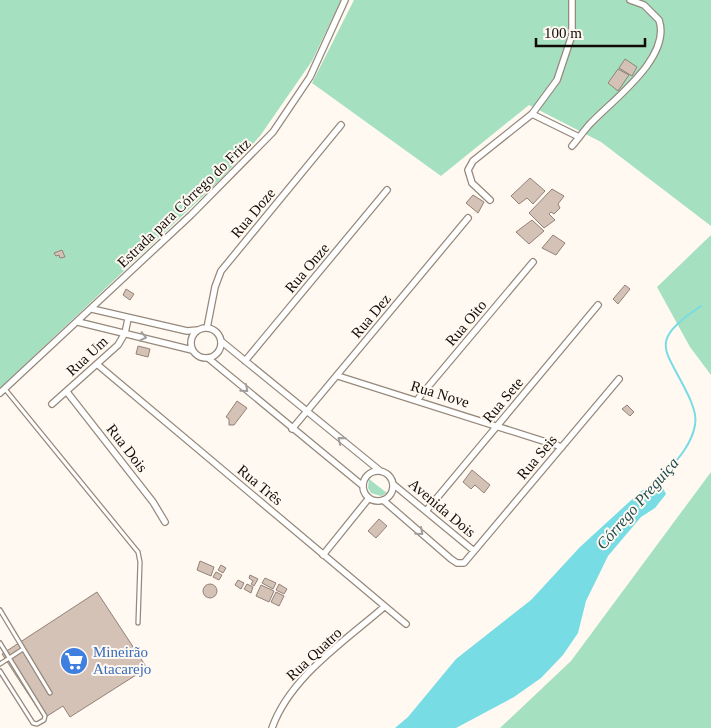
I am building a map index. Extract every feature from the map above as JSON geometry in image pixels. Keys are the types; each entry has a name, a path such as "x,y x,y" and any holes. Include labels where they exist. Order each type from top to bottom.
{"street":[{"name":"Estrada para Córrego do Fritz","path":"2,391 191,215 273,132 310,76 346,0"},
{"path":"490,200 472,183 468,176 470,166 532,114 556,80 564,64 572,35 572,0"},
{"path":"572,146 641,74 657,45 660,34 659,20 644,5 630,0"},
{"path":"532,114 579,137"},
{"name":"Rua Doze","path":"207,328 215,287 221,271 341,125"},
{"name":"Rua Onze","path":"246,361 387,190"},
{"name":"Rua Dez","path":"292,429 468,218"},
{"name":"Rua Oito","path":"417,400 533,262"},
{"name":"Rua Sete","path":"426,511 598,305"},
{"path":"92,309 186,331 207,328"},
{"name":"Rua Um","path":"52,404 118,346 125,333 128,318"},
{"path":"78,322 192,350 200,357 208,358 363,486 369,498 376,501 383,500"},
{"name":"Avenida Dois","path":"207,328 215,330 221,341 379,470 387,473 393,484 474,551 464,563 457,563 383,500 392,492 393,484"},
{"path":"192,350 191,339 198,330"},
{"path":"208,358 217,353 221,341"},
{"name":"Rua Três","path":"98,365 406,624"},
{"name":"Rua Nove","path":"338,376 562,446"},
{"name":"Rua Seis","path":"474,551 619,379"},
{"name":"Rua Dois","path":"67,392 153,502 165,522"},
{"path":"363,486 367,475 379,470"},
{"path":"323,555 369,498"},
{"name":"Rua Quatro","path":"272,728 290,692 303,678 384,607"}],"lane":[{"path":"2,391 138,552 140,562 138,623"},
{"path":"0,610 50,693"},
{"path":"0,643 45,716 44,720 37,724 33,723 0,671"},
{"path":"0,664 23,649"}],"green space":[{"path":"0,0 341,0 312,61 260,136 220,180 0,388"},
{"path":"354,0 711,0 711,226 601,142 529,105 441,176 312,83"},
{"path":"711,235 711,375 690,347 657,287"},
{"path":"711,472 711,728 500,728 571,661"},
{"path":"369,479 387,493 381,496 371,493 368,488"}],"water":[{"path":"654,483 663,488 666,494 655,508 641,517 608,556 586,601 578,633 563,655 541,678 514,697 456,728 395,728 408,717 456,659 531,600 580,547 640,492"}],"building":[{"path":"625,59 637,67 632,76 619,68"},
{"path":"618,69 629,75 618,91 608,83"},
{"path":"530,178 545,191 533,204 527,198 519,204 511,196"},
{"path":"552,189 564,196 558,204 560,208 554,214 551,212 549,214 555,220 544,228 529,213"},
{"path":"473,195 484,202 478,213 466,203"},
{"path":"532,220 544,231 529,244 516,232"},
{"path":"553,235 565,243 556,255 542,248"},
{"path":"62,250 65,257 60,258 59,255 56,256 54,253"},
{"path":"625,285 630,289 618,304 613,299"},
{"path":"126,289 134,294 130,300 123,295"},
{"path":"138,346 150,349 148,357 136,354"},
{"path":"237,401 247,408 234,425 229,425 229,419 226,417"},
{"path":"627,405 634,412 630,416 622,409"},
{"path":"472,470 490,485 484,493 475,485 471,489 463,482"},
{"path":"379,519 387,526 376,538 368,531"},
{"path":"200,561 214,567 211,576 197,570"},
{"path":"221,565 226,568 223,573 218,570"},
{"path":"216,572 222,575 219,580 213,577"},
{"path":"250,575 258,579 254,586 251,584 253,581 249,578"},
{"path":"265,578 276,583 273,589 262,583"},
{"path":"238,580 244,583 241,589 235,585"},
{"path":"210,584 215,586 217,591 215,596 210,598 205,596 203,591 205,586"},
{"path":"247,584 253,587 251,593 244,589"},
{"path":"279,584 287,589 284,594 276,590"},
{"path":"261,585 274,591 269,602 256,596"},
{"name":"Mineirão Atacarejo","path":"97,592 147,668 70,717 63,706 44,718 2,654"},
{"path":"276,592 284,596 279,606 271,602"}],"waterway":[{"name":"Córrego Preguiça","path":"655,485 685,450 693,434 695,422 690,399 669,357 666,348 667,339 672,329 701,306"}],"place":[{"name":"Mineirão Atacarejo","path":"74,661"}]}
